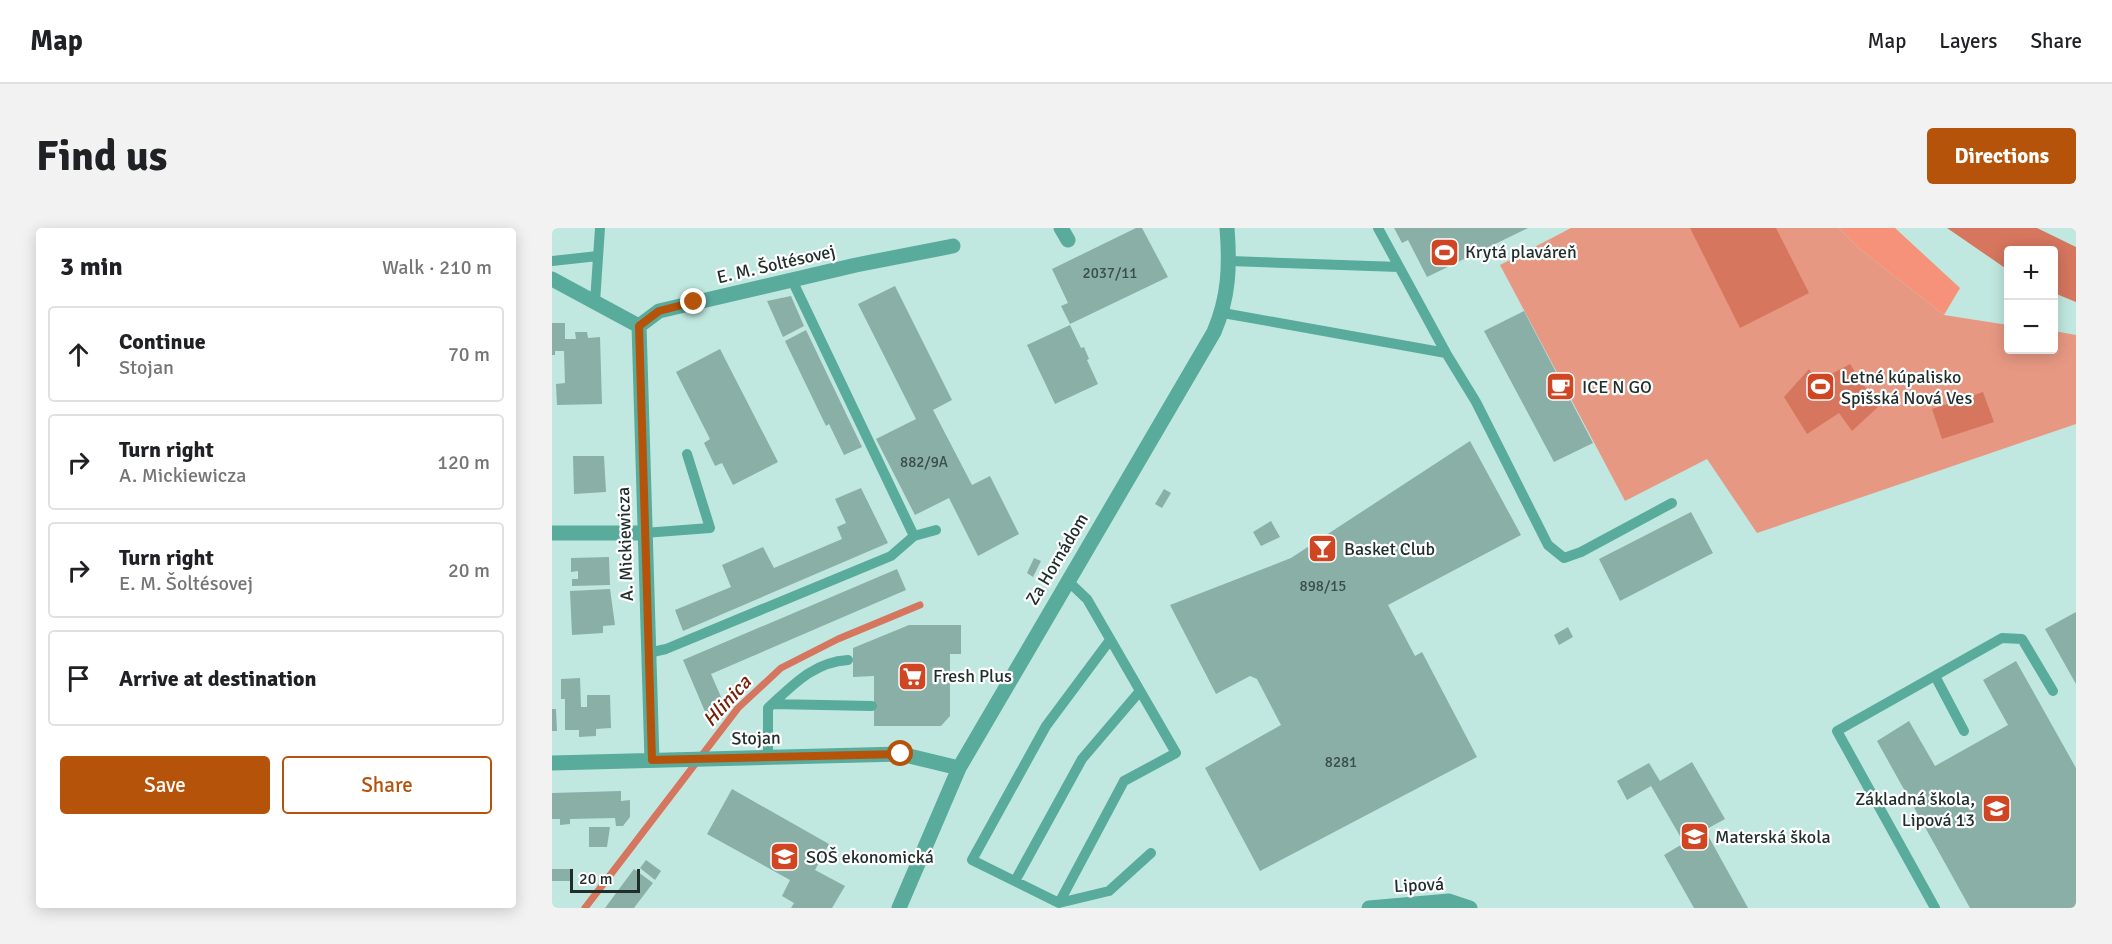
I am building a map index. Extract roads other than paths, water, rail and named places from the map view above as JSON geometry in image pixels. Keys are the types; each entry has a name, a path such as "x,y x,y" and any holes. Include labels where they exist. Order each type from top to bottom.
{"street":[{"name":"Za Hornádom","path":"899,908 959,768 1067,580 1181,392 1222,313 1229,285 1230,261 1227,228"},
{"name":"E. M. Šoltésovej","path":"639,326 659,311 953,246"},
{"path":"552,279 639,326"},
{"name":"A. Mickiewicza","path":"639,326 652,760"},
{"path":"552,533 644,533"},
{"name":"Stojan","path":"552,763 901,754 959,768"},
{"name":"Lipová","path":"1369,908 1449,901 1470,908"}],"lane":[{"path":"595,302 600,228"},
{"path":"1378,228 1446,353 1476,402 1548,545 1564,558 1581,552 1672,503"},
{"path":"552,261 598,256"},
{"path":"1230,261 1399,267"},
{"path":"792,280 914,536"},
{"path":"1222,313 1446,353"},
{"path":"644,533 710,528 687,454"},
{"path":"648,653 666,650 891,556 914,536 936,530"},
{"path":"1059,903 1124,782 1176,753 1088,598 1067,580"},
{"path":"1935,908 1838,731 2002,638 2022,639 2053,692"},
{"path":"1110,640 1046,726 972,860 1059,903 1109,891 1151,853"},
{"path":"768,757 768,708 810,670 833,661 848,660"},
{"path":"1935,676 1964,731"},
{"path":"1015,881 1082,759 1140,691"},
{"path":"772,704 872,706"}],"waterway":[{"name":"Hlinica","path":"585,908 738,708 781,668 838,639 920,605"}],"place":[{"name":"Krytá plaváreň","path":"1444,252"},
{"name":"ICE N GO","path":"1561,387"},
{"name":"Letné kúpalisko Spišská Nová Ves","path":"1820,387"},
{"name":"Basket Club","path":"1323,549"},
{"name":"Fresh Plus","path":"912,676"},
{"name":"Základná škola, Lipová 13","path":"1996,809"},
{"name":"Materská škola","path":"1694,837"},
{"name":"SOŠ ekonomická","path":"785,857"}]}
